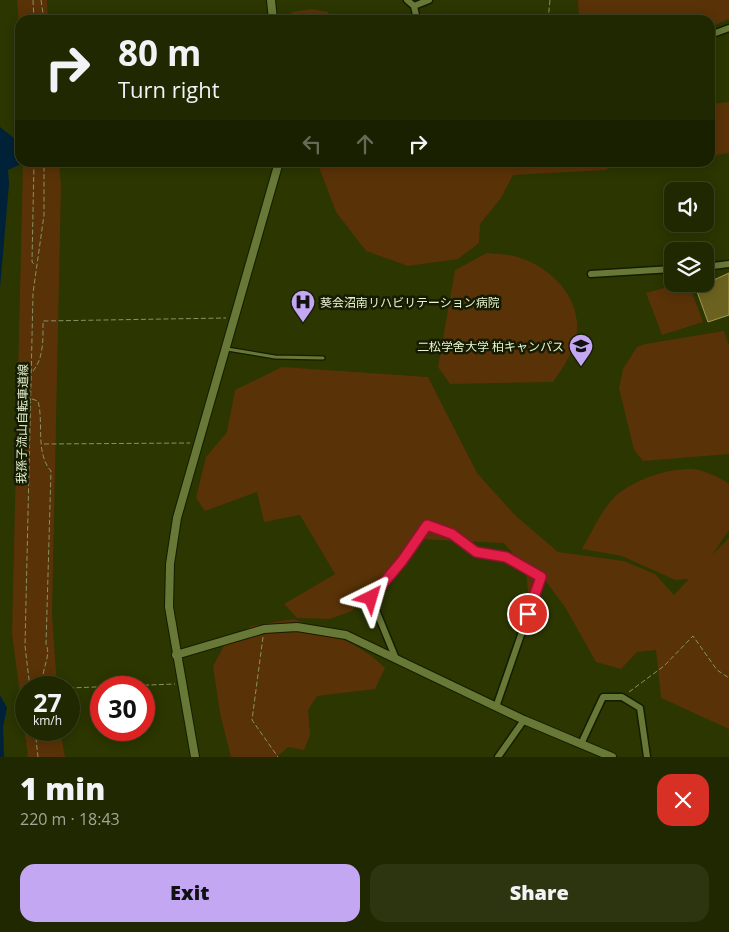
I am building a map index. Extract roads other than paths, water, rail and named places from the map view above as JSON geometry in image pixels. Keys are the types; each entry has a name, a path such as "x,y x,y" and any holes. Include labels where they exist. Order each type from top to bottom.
{"street":[{"path":"271,0 272,15"},
{"path":"407,0 414,6 416,15"},
{"path":"414,6 429,0"},
{"path":"715,33 729,28"},
{"path":"195,757 169,607 170,564 177,518 278,167"},
{"path":"714,266 729,264"},
{"path":"591,274 664,269"},
{"path":"396,659 371,598 402,561 427,525 452,534 476,552 506,557 541,577 496,707"},
{"path":"176,655 264,629 297,627 346,635 524,720 612,757"},
{"path":"581,744 603,697 622,697 640,708 647,757"},
{"path":"498,757 524,720"}],"lane":[{"path":"226,348 275,357 323,358"}],"water":[{"path":"0,127 15,139 15,167 8,170 9,184 0,288"},
{"path":"0,695 7,708 3,727 4,757 0,757"}],"place":[{"name":"葵会沼南リハビリテーション病院","path":"303,323"},
{"name":"二松学舍大学 柏キャンパス","path":"581,367"}]}
